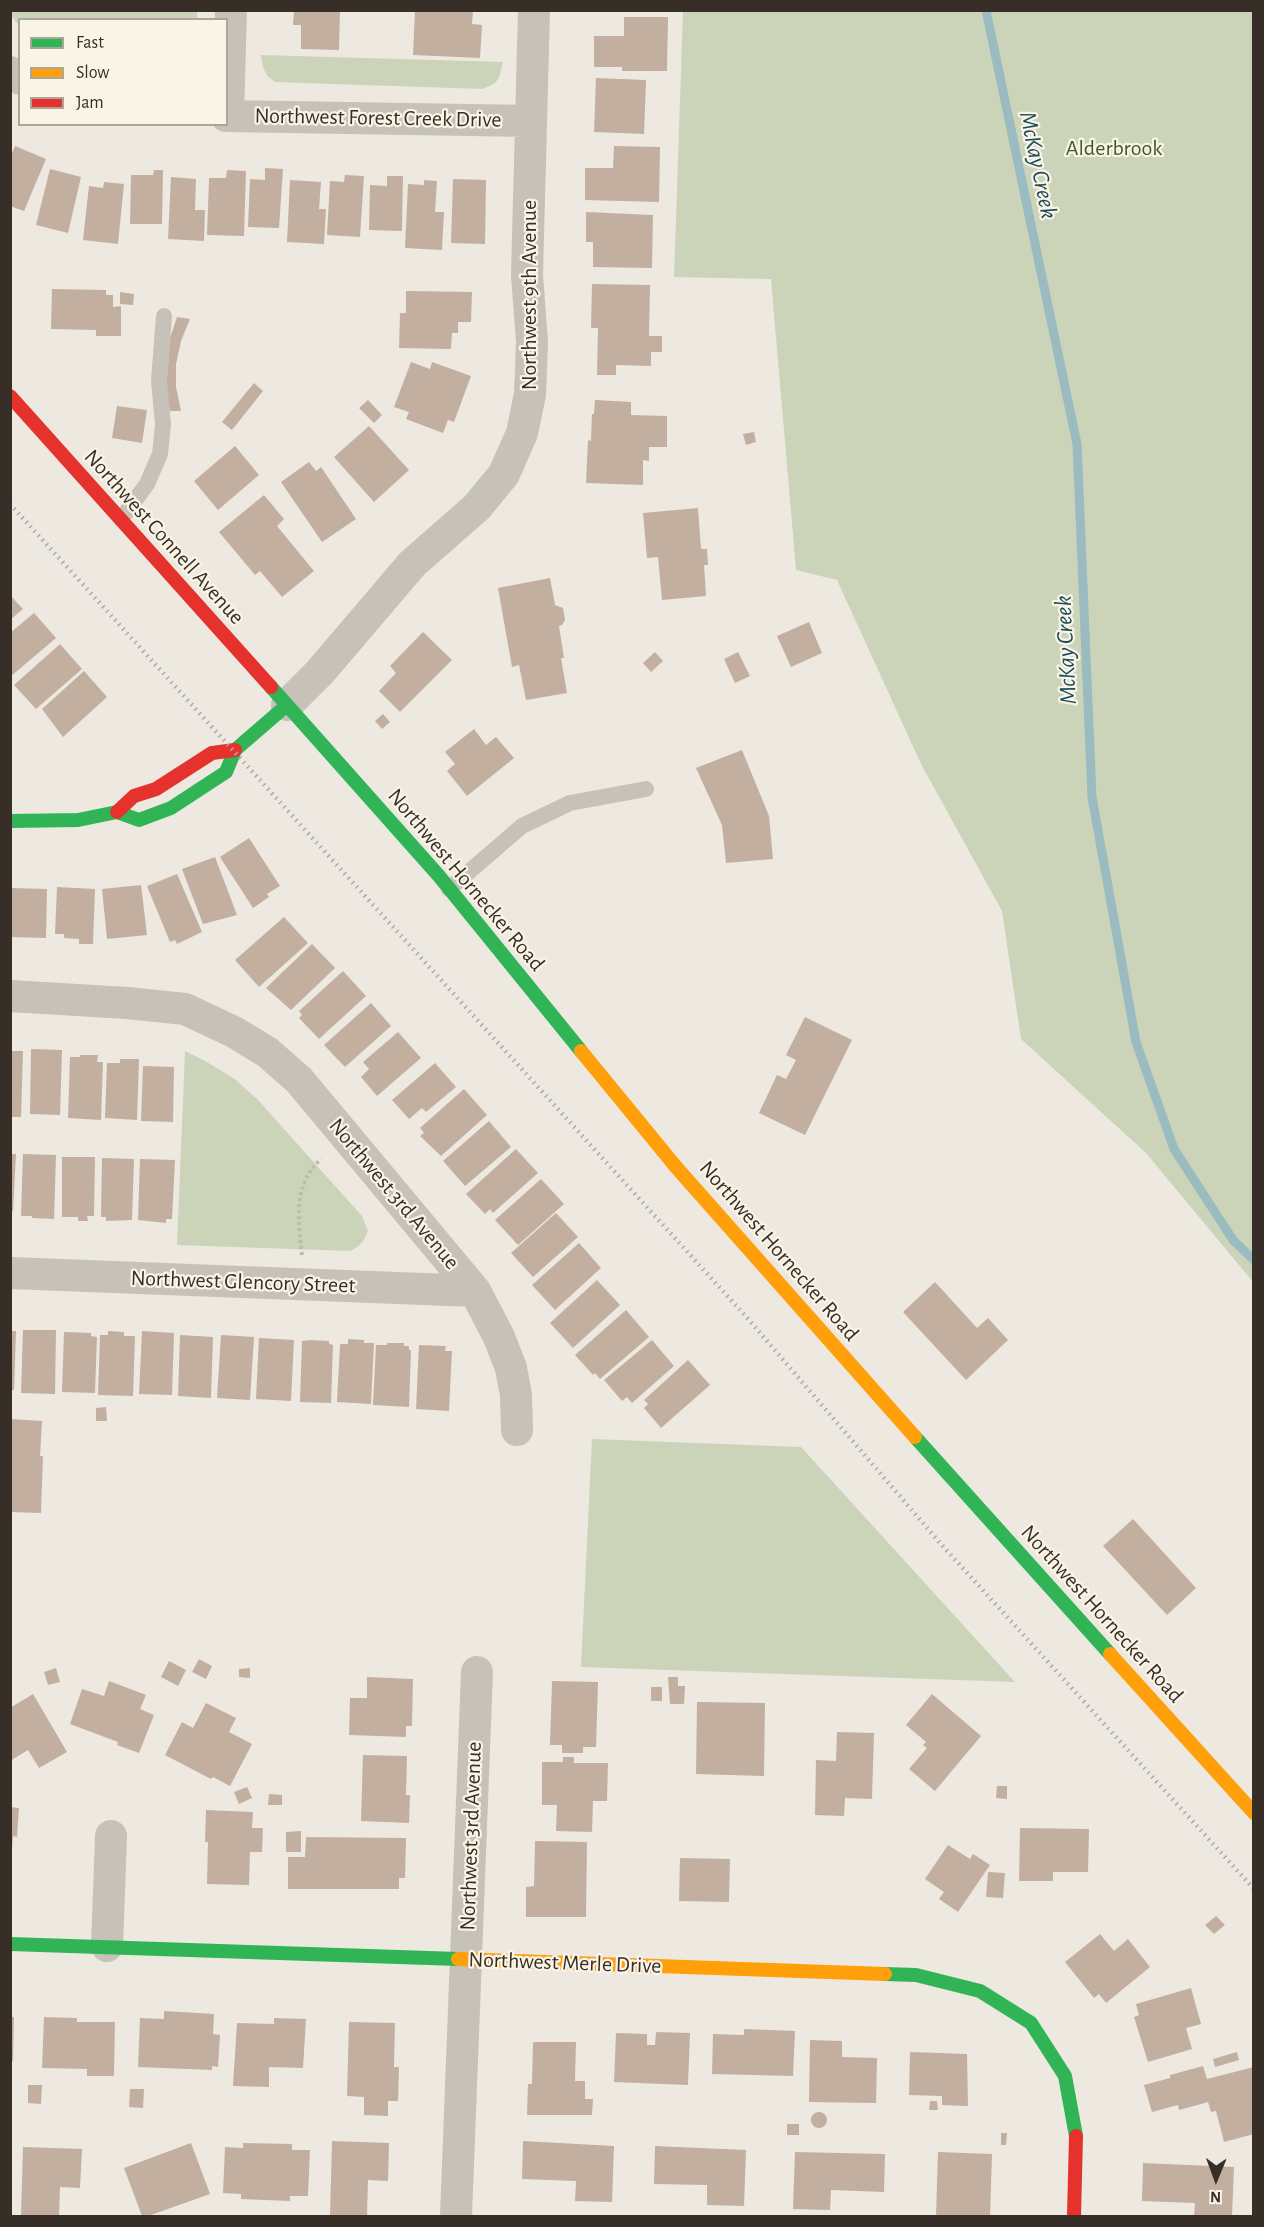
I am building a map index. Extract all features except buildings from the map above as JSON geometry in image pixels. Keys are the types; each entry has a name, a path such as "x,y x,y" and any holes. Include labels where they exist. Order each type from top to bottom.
{"street":[{"path":"228,90 231,10"},
{"name":"Northwest 9th Avenue","path":"287,705 320,672 412,564 477,507 504,474 522,433 530,394 532,342 527,275 534,10"},
{"name":"Northwest Forest Creek Drive","path":"228,116 530,120"},
{"name":"Northwest Connell Avenue","path":"10,396 287,705"},
{"path":"10,822 78,820 117,812 139,820 171,808 226,772 235,750 287,705"},
{"name":"Northwest Hornecker Road","path":"287,705 449,889 676,1167 885,1404 1254,1813"},
{"path":"117,812 134,796 156,789 212,753 235,750"},
{"name":"Northwest 3rd Avenue","path":"10,996 185,1009 234,1032 267,1052 299,1080 475,1291 499,1337 511,1368 516,1395 517,1430"},
{"name":"Northwest Glencory Street","path":"10,1273 475,1291"},
{"name":"Northwest 3rd Avenue","path":"456,2217 477,1672"},
{"path":"106,1946 111,1836"},
{"name":"Northwest Merle Drive","path":"10,1944 915,1975 980,1991 1031,2023 1065,2076 1076,2133 1074,2217"}],"lane":[{"path":"121,519 147,484 160,454 163,424 159,381 164,316"},
{"path":"449,889 522,826 570,803 646,789"}],"path":[{"path":"302,1255 298,1218 301,1189 308,1172 321,1159"}],"green space":[{"path":"197,10 197,18 18,18 18,24 10,11"},
{"name":"Alderbrook","path":"683,11 1253,11 1253,1282 1146,1153 1021,1039 1002,911 921,764 837,580 796,570 771,279 674,277"},
{"path":"261,55 503,62 497,80 482,89 275,82 268,77"},
{"path":"185,1051 236,1080 258,1100 362,1216 368,1231 359,1245 350,1251 177,1245"},
{"path":"592,1439 801,1447 1015,1682 581,1667"}],"waterway":[{"name":"McKay Creek","path":"986,10 1077,444 1092,797 1136,1042 1174,1149 1233,1240 1254,1260"}],"railway":[{"path":"10,504 749,1320 940,1543 1254,1889"}],"traffic: fast":[{"path":"271,687 439,876 581,1051"},
{"path":"10,821 78,820 117,812 139,820 171,808 226,772 235,750 287,705"},
{"path":"915,1437 1110,1654"},
{"path":"10,1944 458,1959"},
{"path":"885,1974 916,1975 980,1991 1031,2023 1065,2076 1076,2136"}],"traffic: slow":[{"path":"581,1051 676,1167 915,1437"},
{"path":"1110,1654 1254,1813"},
{"path":"458,1959 885,1974"}],"traffic: jam":[{"path":"10,396 271,687"},
{"path":"117,812 134,796 156,789 212,753 235,750"},
{"path":"1074,2216 1076,2136"}]}
